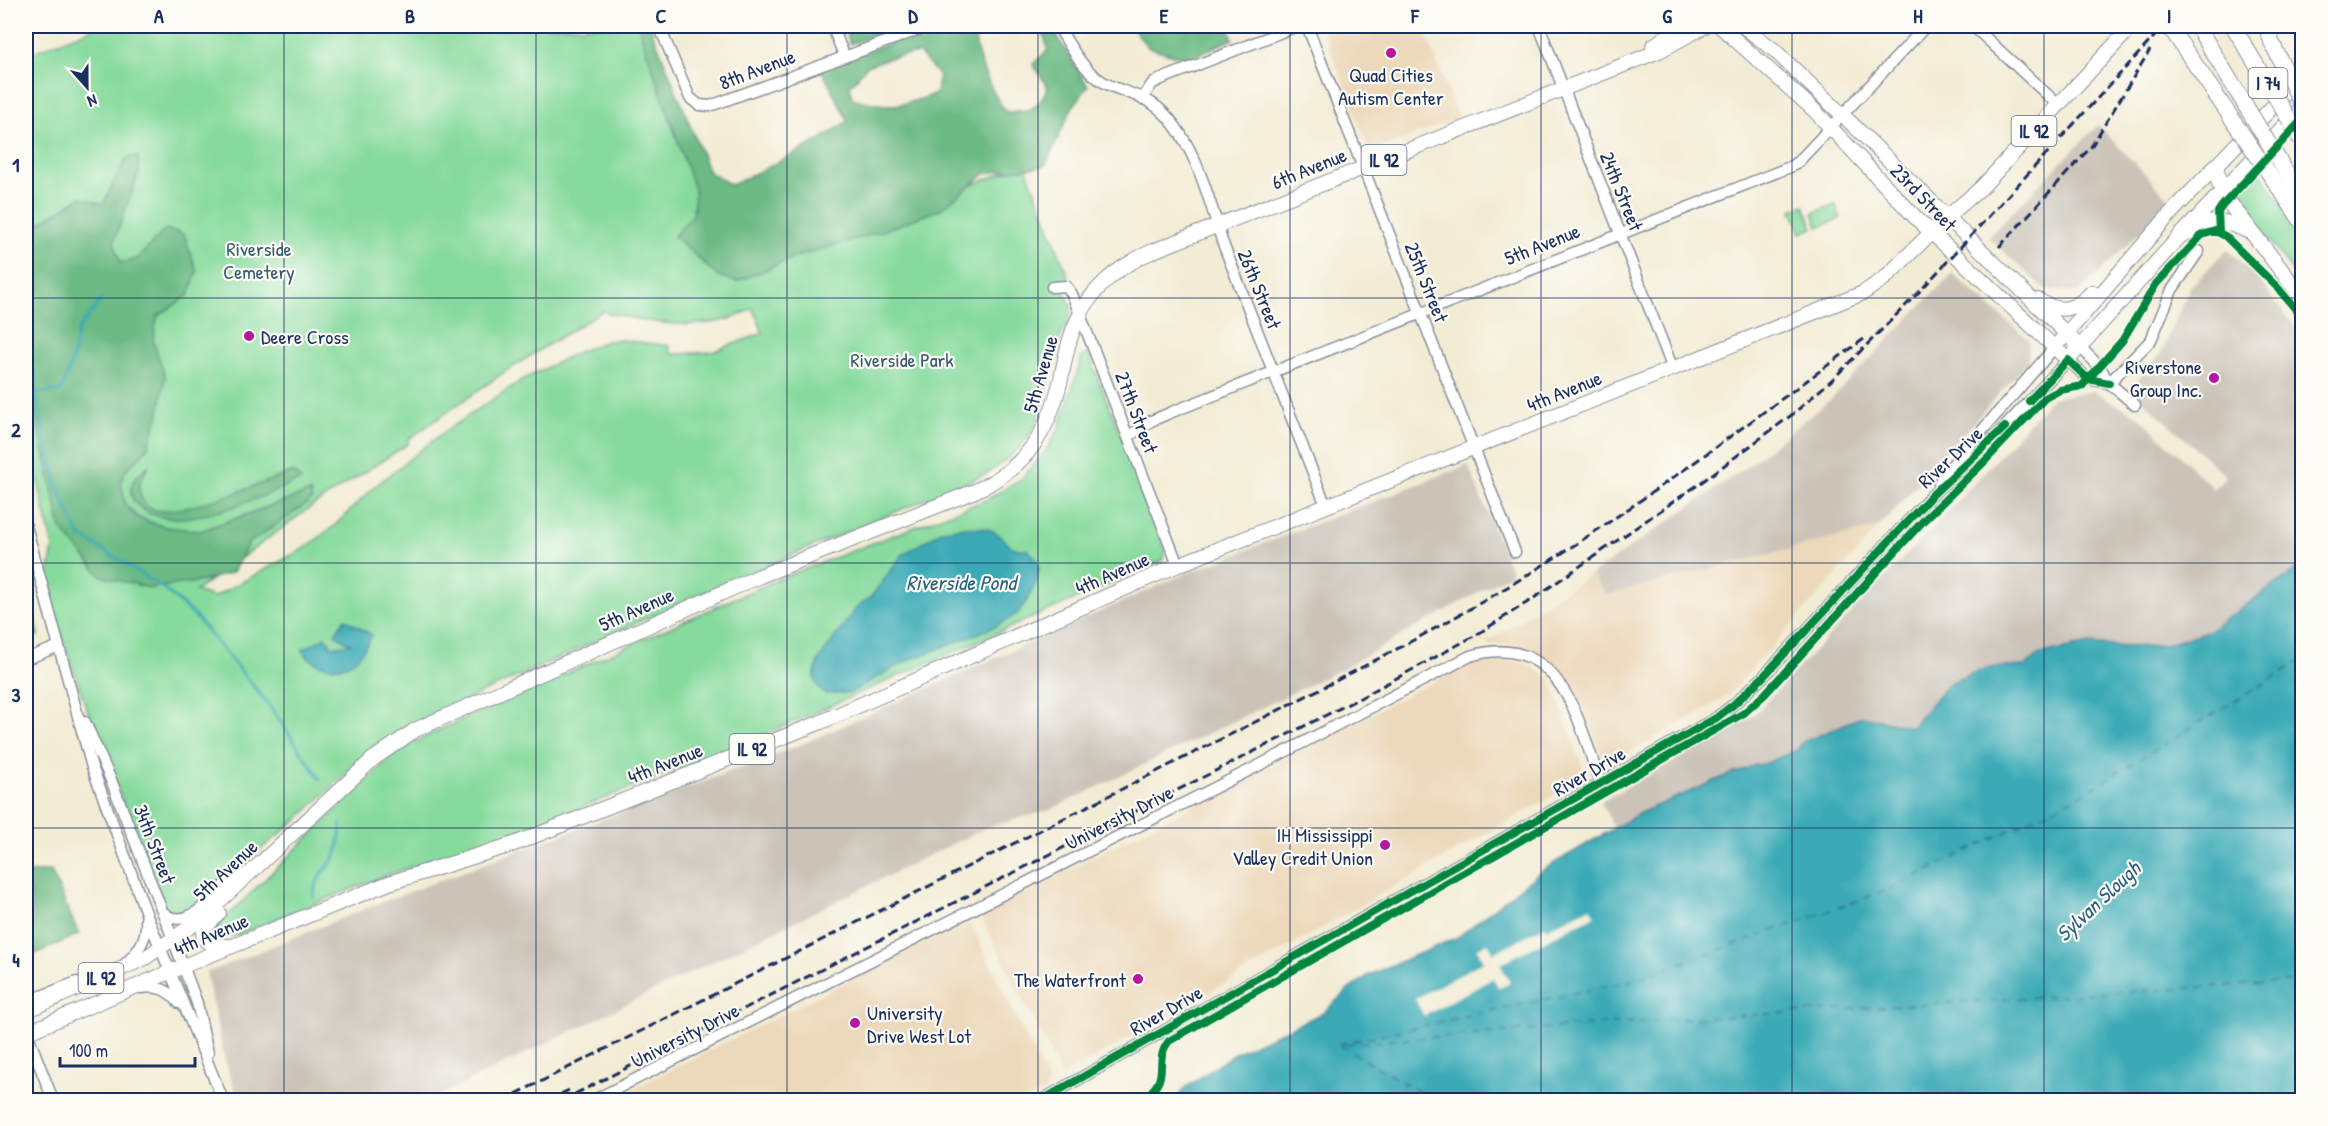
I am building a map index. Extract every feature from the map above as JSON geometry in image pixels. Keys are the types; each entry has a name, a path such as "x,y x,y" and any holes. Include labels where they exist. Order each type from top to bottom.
{"highway":[{"path":"2169,26 2302,222"},
{"name":"I 74","path":"2197,26 2302,198"},
{"name":"I 74","path":"2233,26 2302,141"},
{"path":"2266,26 2302,106"},
{"path":"2216,166 2222,192 2302,297"},
{"path":"2181,236 2203,225 2218,221 2252,233"}],"main road":[{"path":"1613,68 1662,42 1674,26"},
{"name":"6th Avenue","path":"1079,316 1098,288 1124,266 1153,251 1674,44 1705,26"},
{"name":"23rd Street","path":"1720,26 1814,110 1931,233 2068,360"},
{"name":"23rd Street","path":"1743,26 1774,50 1946,218 2020,286 2080,347"},
{"name":"4th Avenue","path":"26,1033 232,946 405,878 544,833 821,722 1178,565 1872,289 1993,176 2132,26"},
{"name":"River Drive","path":"2055,347 2216,166 2301,82"},
{"name":"River Drive","path":"2068,360 2302,106"},
{"path":"2020,286 2040,302 2053,308 2073,307 2082,302 2122,260 2153,235"},
{"name":"5th Avenue","path":"173,939 218,905 249,873 373,759 415,730 760,576 975,491 1005,474 1029,452 1046,424 1053,409 1068,346 1079,316"},
{"path":"232,946 210,944 203,933 207,925 234,900 249,873"},
{"name":"4th Avenue","path":"26,1011 145,958 173,939"}],"street":[{"name":"8th Avenue","path":"659,26 690,98 699,105 710,106 844,55 929,26"},
{"path":"832,26 844,55"},
{"path":"1058,26 1082,63 1098,80 1142,99 1152,84 1159,80 1297,26"},
{"name":"25th Street","path":"1307,26 1515,552"},
{"name":"24th Street","path":"1539,26 1673,369"},
{"name":"5th Avenue","path":"1129,436 1151,421 1790,167 1799,161 1926,26"},
{"path":"1973,26 2052,99"},
{"name":"26th Street","path":"1142,99 1153,104 1165,114 1183,138 1326,506"},
{"path":"2109,383 2151,340 2172,290 2199,251"},
{"name":"27th Street","path":"1052,288 1066,286 1069,290 1129,436 1178,565"},
{"name":"River Drive","path":"1931,496 1945,473 2055,347"},
{"name":"23rd Street","path":"2080,347 2100,366 2109,383 2135,405"},
{"name":"River Drive","path":"1042,1101 1716,718 1739,700 1931,496 2000,432 2068,360"},
{"name":"23rd Street","path":"2068,360 2088,379 2109,383"},
{"name":"34th Street","path":"26,526 57,647 91,764 160,948 223,1101"},
{"path":"26,658 57,647"},
{"name":"University Drive","path":"594,1101 1232,780 1470,656 1483,652 1514,652 1542,664 1554,675 1571,704 1600,783"},
{"name":"34th Street","path":"72,694 108,772 197,1003 215,1079"},
{"path":"162,911 170,918 181,919 203,906 237,874 249,873"},
{"path":"115,972 138,951 145,938 146,923 142,902"},
{"path":"26,1002 81,981 98,980"},
{"path":"132,989 158,987 173,996 184,1008"},
{"path":"26,1033 53,1101"}],"shaded area":[{"path":"1335,26 1423,26 1458,118 1370,152 1323,30"},
{"path":"2098,125 2171,201 2079,293 2043,288 1988,237"},
{"name":"Riverstone Group Inc.","path":"2227,249 2255,275 2302,336 2302,566 2210,630 2165,645 2127,647 2088,644 2038,655 2027,666 1986,668 1949,683 1911,727 1863,716 1803,742 1797,750 1726,776 1640,813 1614,828 1601,802 1753,716 1958,501 2052,398 2094,391 2141,418 2214,489 2226,476 2130,389 2160,355 2190,287"},
{"path":"1952,274 2029,340 2028,362 1879,527 1606,595 1592,574 1744,469 1831,399"},
{"path":"1468,465 1512,573 1344,668 1050,810 985,828 431,1100 239,1100 225,1061 206,973 380,903 798,746 1187,573"},
{"path":"1879,527 1729,695 1613,762 1601,756 1581,703 1556,665 1524,645 1484,644 1592,574 1606,595"},
{"path":"1497,657 1526,662 1552,682 1586,777 1062,1076 980,915 1472,662"},
{"path":"961,924 968,924 973,929 1048,1082 1046,1090 1027,1100 611,1100"}],"green space":[{"path":"99,26 580,26 581,28 645,26 739,270 1025,165 1068,276 1063,291 1070,303 1070,315 1060,338 1046,397 1032,431 1017,450 991,471 734,579 401,729 370,751 298,819 255,854 199,906 182,915 171,914 166,911 89,715 64,643 47,582 53,548 26,428 26,55","holes":["753,308 763,333 712,352 675,354 670,353 670,346 622,340 607,341 578,352 520,381 440,435 374,487 334,526 305,548 214,597 196,591 315,504 408,444 409,439 506,371 604,310 608,314 640,320 669,324 698,324 727,320"]},
{"path":"641,26 650,26 709,172 731,185 805,148 848,121 821,69 935,26 978,26 976,45 983,70 1006,112 1032,108 1041,101 1048,87 1033,64 1048,50 1039,26 1050,26 1088,86 1072,108 1045,166 986,173 941,209 882,231 798,256 736,282 718,276 674,236 693,215 695,192 639,29","holes":["919,53 939,76 936,94 913,102 886,105 852,98 850,86 867,66 892,57"]},
{"path":"844,26 904,26 850,44"},
{"path":"1131,26 1228,26 1233,39 1187,59 1148,47"},
{"path":"138,156 139,173 114,241 120,263 137,259 166,229 184,234 197,272 189,295 157,317 153,341 165,376 159,413 147,449 125,471 121,483 125,504 137,517 165,527 200,531 310,492 312,500 248,544 233,572 203,581 150,588 101,576 61,529 31,396 26,386 26,232 81,197 103,204 126,159"},
{"path":"2259,170 2302,235 2302,284 2235,195"},
{"path":"1835,204 1841,218 1818,227 1813,213"},
{"path":"1804,205 1813,228 1801,233 1792,210"},
{"path":"1086,354 1090,357 1166,552 1162,561 745,743 529,828 384,876 237,935 222,938 217,935 216,927 397,751 428,735 776,580 988,499 1021,479 1045,452 1059,429 1082,357"},
{"path":"149,465 140,484 141,496 149,507 163,511 199,504 293,472 301,480 221,511 177,518 158,516 135,503 131,493 132,484"},
{"path":"26,585 39,634 26,646"},
{"path":"51,871 79,934 26,958 26,927 33,924 29,873"}],"water":[{"name":"Riverside Pond","path":"967,527 990,530 1011,546 1027,549 1036,558 1039,568 1037,581 1017,614 997,626 904,662 850,693 825,694 818,687 814,677 818,661 857,607 871,597 902,555 943,530"},
{"name":"Sylvan Slough","path":"2302,566 2302,1100 1175,1100 1185,1088 1235,1053 1323,1013 1348,990 1369,975 1458,937 1544,869 1640,813 1726,776 1797,750 1803,742 1863,716 1911,727 1949,683 1986,668 2026,666 2038,655 2088,644 2127,647 2165,645 2210,630"},
{"path":"345,619 372,635 356,659 342,666 327,667 307,656 302,650 325,637 327,641 329,640 331,647 350,644 335,634"}],"pier":[{"path":"1591,907 1595,915 1500,964 1510,983 1499,988 1493,978 1424,1016 1415,999 1484,961 1477,949 1488,943 1494,953 1545,926 1547,929"}],"waterway":[{"path":"36,393 61,391 72,362 78,330 101,300"},
{"path":"26,341 48,453 58,488 79,535 162,587 194,615 269,705 320,779"},
{"path":"314,897 317,883 338,849 341,824"}],"ferry route":[{"path":"1339,1044 1634,980 1890,889 2079,796 2302,660"},
{"path":"1346,1044 1589,1025 2302,981"},
{"path":"1340,1045 1433,1100"}],"railway":[{"path":"563,1100 1360,698 1476,635 1531,600 1699,484 1793,414 1835,377 1921,290 2164,26"},
{"path":"1999,247 2091,147 2150,50"},
{"path":"504,1100 1273,713 1466,611 1529,574 1615,518 1864,339"},
{"path":"549,1100 569,1090"}],"cycle path":[{"path":"2219,232 2218,212 2222,206 2302,120"},
{"path":"1140,1100 1157,1085 1164,1049 1169,1041 1744,713 1765,694 1923,521 2045,398 2060,390 2082,386 2122,341 2156,284 2202,235 2215,231 2225,236 2278,288 2302,317"},
{"path":"2029,401 2068,360 2088,379 2109,383"},
{"path":"1042,1100 1716,718 1762,678 1931,496 2005,427"}],"place":[{"name":"Quad Cities Autism Center","path":"1391,53"},
{"name":"Deere Cross","path":"249,336"},
{"name":"Riverstone Group Inc.","path":"2214,378"},
{"name":"IH Mississippi Valley Credit Union","path":"1385,845"},
{"name":"The Waterfront","path":"1138,979"},
{"name":"University Drive West Lot","path":"855,1023"}],"park label":[{"name":"Riverside Cemetery","path":"259,260"},
{"name":"Riverside Park","path":"902,359"}]}
